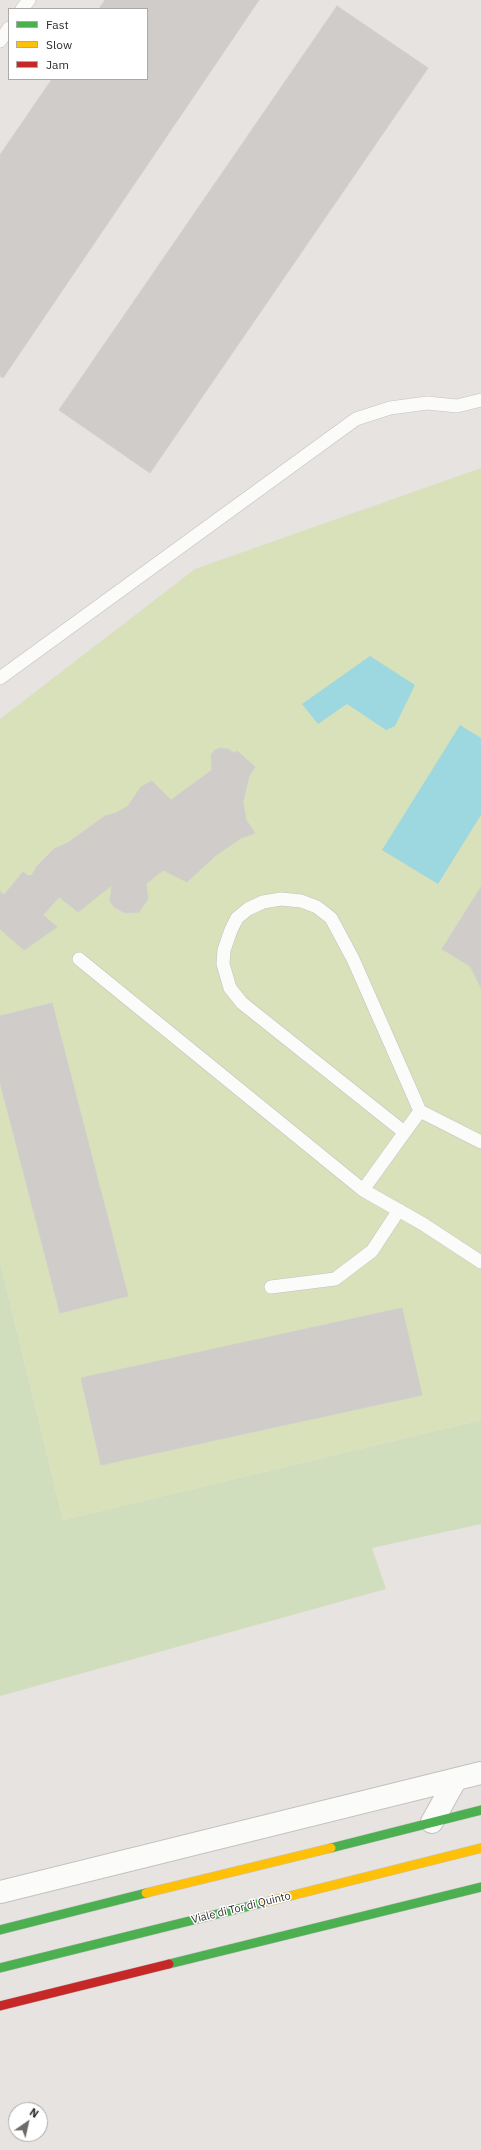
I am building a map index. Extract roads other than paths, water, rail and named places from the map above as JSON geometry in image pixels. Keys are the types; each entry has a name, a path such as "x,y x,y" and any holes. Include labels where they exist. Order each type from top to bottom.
{"main road":[{"path":"0,1930 481,1810"},
{"name":"Viale di Tor di Quinto","path":"0,1968 481,1848"},
{"path":"0,2006 481,1886"}],"street":[{"path":"0,1892 481,1773"},
{"path":"432,1822 456,1779"}],"lane":[{"path":"23,8 29,0"},
{"path":"0,41 8,29"},
{"path":"0,678 356,419 390,408 427,403 457,406 481,400"},
{"path":"404,1132 242,1003 230,988 223,964 224,950 237,918 248,909 263,902 281,899 300,901 317,907 331,918 353,959 420,1111 481,1142"},
{"path":"79,959 363,1190 399,1210 481,1262"},
{"path":"363,1190 420,1111"},
{"path":"271,1287 334,1279 372,1251 399,1210"}],"water":[{"path":"370,656 415,685 395,726 386,730 347,704 318,724 302,704"},
{"path":"460,725 481,738 481,815 438,884 382,850"}]}
